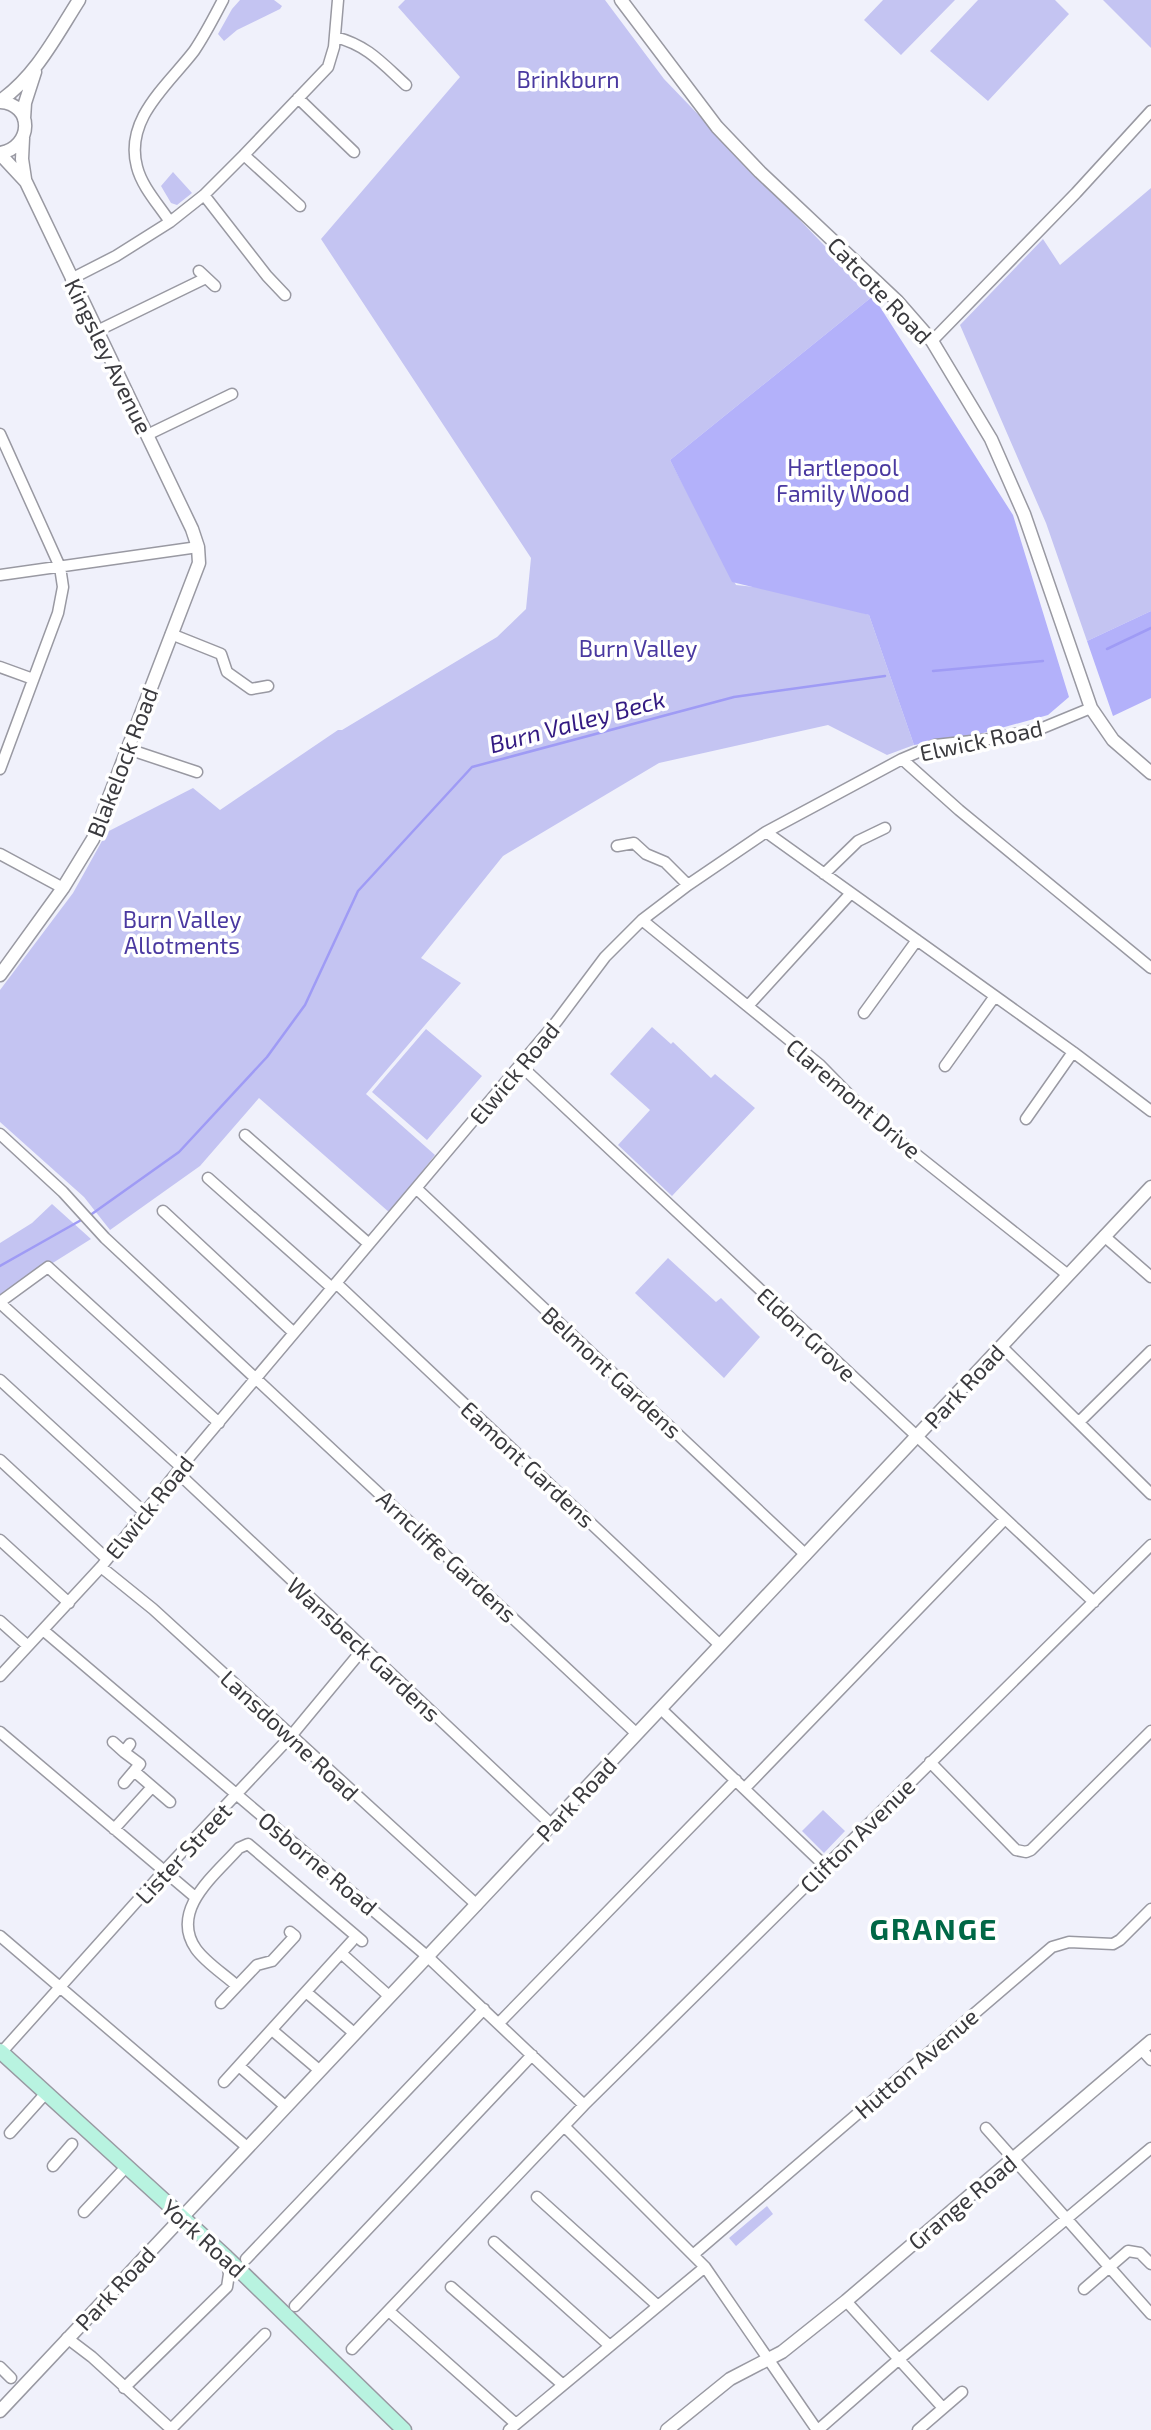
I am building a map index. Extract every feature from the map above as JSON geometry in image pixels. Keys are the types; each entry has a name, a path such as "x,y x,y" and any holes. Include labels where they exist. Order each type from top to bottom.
{"main road":[{"name":"York Road","path":"1,2052 226,2257 404,2430"}],"street":[{"path":"0,101 16,90 37,65 79,0"},
{"path":"170,222 142,180 136,166 136,137 146,109 194,50 223,0"},
{"path":"71,279 146,239 170,222 204,195 299,98 328,67 332,57 338,0"},
{"name":"Catcote Road","path":"621,0 724,135 897,301 932,341 991,439 1024,514 1091,708"},
{"path":"335,37 352,41 368,50 405,85"},
{"name":"Kingsley Avenue","path":"37,65 25,103 22,159 26,182 192,529"},
{"path":"299,98 354,152"},
{"path":"0,101 17,108 24,121"},
{"path":"932,341 1076,193 1151,111"},
{"path":"0,153 16,147 23,138"},
{"name":"Kingsley Avenue","path":"0,153 26,182"},
{"path":"244,155 300,206"},
{"path":"204,195 285,295"},
{"path":"96,331 207,278"},
{"path":"146,435 232,394"},
{"path":"0,434 60,567 63,587 58,613 0,769"},
{"name":"Blakelock Road","path":"2,968 63,888 93,839 199,563 198,547 192,529"},
{"path":"0,575 198,547"},
{"path":"171,634 220,654 227,672 251,690 268,686"},
{"path":"0,667 33,679"},
{"path":"1091,708 1113,740 1151,774"},
{"name":"Elwick Road","path":"0,1676 104,1563 179,1469 557,1021 605,957 642,920 766,832 901,759 935,745 990,739 1040,729 1091,708"},
{"path":"128,749 197,772"},
{"path":"901,759 949,803 1151,968"},
{"path":"824,874 858,841 880,830 884,842"},
{"path":"766,832 1151,1111"},
{"path":"617,846 637,838 646,854 665,862 688,885"},
{"path":"0,854 63,888"},
{"path":"748,1006 850,893"},
{"name":"Claremont Drive","path":"642,920 820,1065 893,1136 1068,1275"},
{"path":"864,1013 917,940"},
{"path":"945,1066 995,996"},
{"path":"1026,1119 1073,1052"},
{"name":"Eldon Grove","path":"520,1065 1094,1602"},
{"name":"Arncliffe Gardens","path":"0,1134 79,1208 105,1238 637,1734"},
{"path":"245,1135 369,1244"},
{"name":"Eamont Gardens","path":"208,1178 334,1285 720,1645"},
{"name":"Park Road","path":"0,2411 1151,1187"},
{"name":"Belmont Gardens","path":"417,1189 807,1555"},
{"path":"163,1212 293,1333"},
{"path":"1104,1236 1151,1277"},
{"path":"0,1302 48,1267 219,1423"},
{"name":"Wansbeck Gardens","path":"0,1302 179,1469 363,1649 552,1825"},
{"path":"1001,1346 1151,1494"},
{"path":"1079,1422 1151,1351"},
{"path":"0,1380 145,1513"},
{"name":"Lansdowne Road","path":"0,1460 153,1609 477,1905"},
{"path":"499,2023 1005,1519"},
{"path":"0,1540 69,1603"},
{"name":"Clifton Avenue","path":"352,2349 584,2105 1151,1545"},
{"path":"0,1621 28,1646"},
{"name":"Osborne Road","path":"43,1630 428,1956 584,2105"},
{"name":"Lister Street","path":"1,2052 164,1871 291,1736 363,1649"},
{"path":"661,1709 826,1867"},
{"path":"930,1762 1016,1850 1026,1852 1151,1731"},
{"path":"0,1732 195,1896"},
{"path":"113,1742 127,1748 140,1764 124,1783"},
{"path":"134,1771 170,1802"},
{"path":"114,1829 152,1787"},
{"path":"224,2082 341,1953 357,1941 248,1844 239,1848 195,1896 187,1923 189,1937 197,1951 237,1986"},
{"name":"Hutton Avenue","path":"694,2253 1052,1947 1069,1942 1113,1944 1151,1909"},
{"path":"221,2003 257,1965 272,1961 295,1936 290,1931"},
{"path":"0,1936 247,2147"},
{"path":"341,1953 389,1996"},
{"path":"306,1992 354,2033"},
{"path":"246,2259 484,2009"},
{"path":"272,2029 319,2070"},
{"path":"1146,2045 1151,2060"},
{"name":"Grange Road","path":"667,2430 730,2379 770,2359 846,2301 1146,2045"},
{"path":"295,2306 532,2055"},
{"path":"239,2066 285,2106"},
{"path":"10,2133 46,2093"},
{"path":"565,2127 694,2253 818,2430 1151,2148"},
{"path":"986,2128 1151,2314"},
{"path":"53,2166 72,2144"},
{"path":"84,2212 126,2167"},
{"path":"537,2197 658,2306"},
{"path":"494,2242 610,2346"},
{"path":"1084,2289 1128,2251 1140,2253 1151,2264"},
{"path":"124,2388 227,2287 229,2274 226,2257"},
{"path":"390,2312 513,2427 705,2267"},
{"path":"451,2287 562,2384"},
{"path":"846,2301 943,2408"},
{"path":"67,2338 92,2357 171,2429 265,2334"},
{"path":"0,2367 11,2378"},
{"path":"918,2430 962,2392"}],"green space":[{"path":"240,0 274,0 282,6 237,30 224,41 218,34"},
{"path":"405,0 605,0 664,79 873,296 670,460 736,585 801,592 869,615 914,745 887,755 828,725 659,763 503,856 421,958 461,983 366,1094 435,1155 390,1213 259,1098 200,1166 110,1230 84,1197 0,1122 0,990 73,893 107,832 193,788 220,810 338,730 497,637 526,609 531,558 321,239 460,77 398,7"},
{"path":"883,0 955,0 901,55 864,20"},
{"path":"978,0 1055,0 1069,14 988,101 930,51"},
{"path":"1103,0 1151,0 1151,48"},
{"path":"173,172 192,193 177,205 171,203 161,186"},
{"path":"1151,188 1151,611 1087,641 1046,523 960,325 1043,239 1060,265"},
{"name":"Hartlepool Family Wood","path":"873,296 1013,515 1069,697 1048,715 976,735 914,745 869,615 732,582 670,460"},
{"path":"1151,611 1151,698 1113,716 1087,641"},
{"path":"652,1027 671,1044 673,1042 711,1078 715,1074 755,1108 672,1196 618,1145 650,1110 610,1074"},
{"path":"426,1029 482,1076 427,1140 372,1092"},
{"path":"52,1204 91,1239 0,1296 0,1243 32,1223"},
{"path":"668,1258 716,1302 721,1298 760,1337 724,1378 635,1293"},
{"path":"823,1810 845,1831 824,1853 802,1831"},
{"path":"767,2206 773,2214 736,2246 729,2238"}],"waterway":[{"path":"1107,649 1151,628"},
{"name":"Burn Valley Beck","path":"933,671 1043,661"},
{"name":"Burn Valley Beck","path":"89,1216 179,1152 267,1057 305,1005 358,891 472,767 734,697 885,676"},
{"name":"Burn Valley Beck","path":"0,1266 83,1219"}],"district":[{"name":"GRANGE","path":"934,1928"}],"park label":[{"name":"Brinkburn","path":"568,79"},
{"name":"Burn Valley","path":"638,648"},
{"name":"Burn Valley Allotments","path":"182,932"}]}
